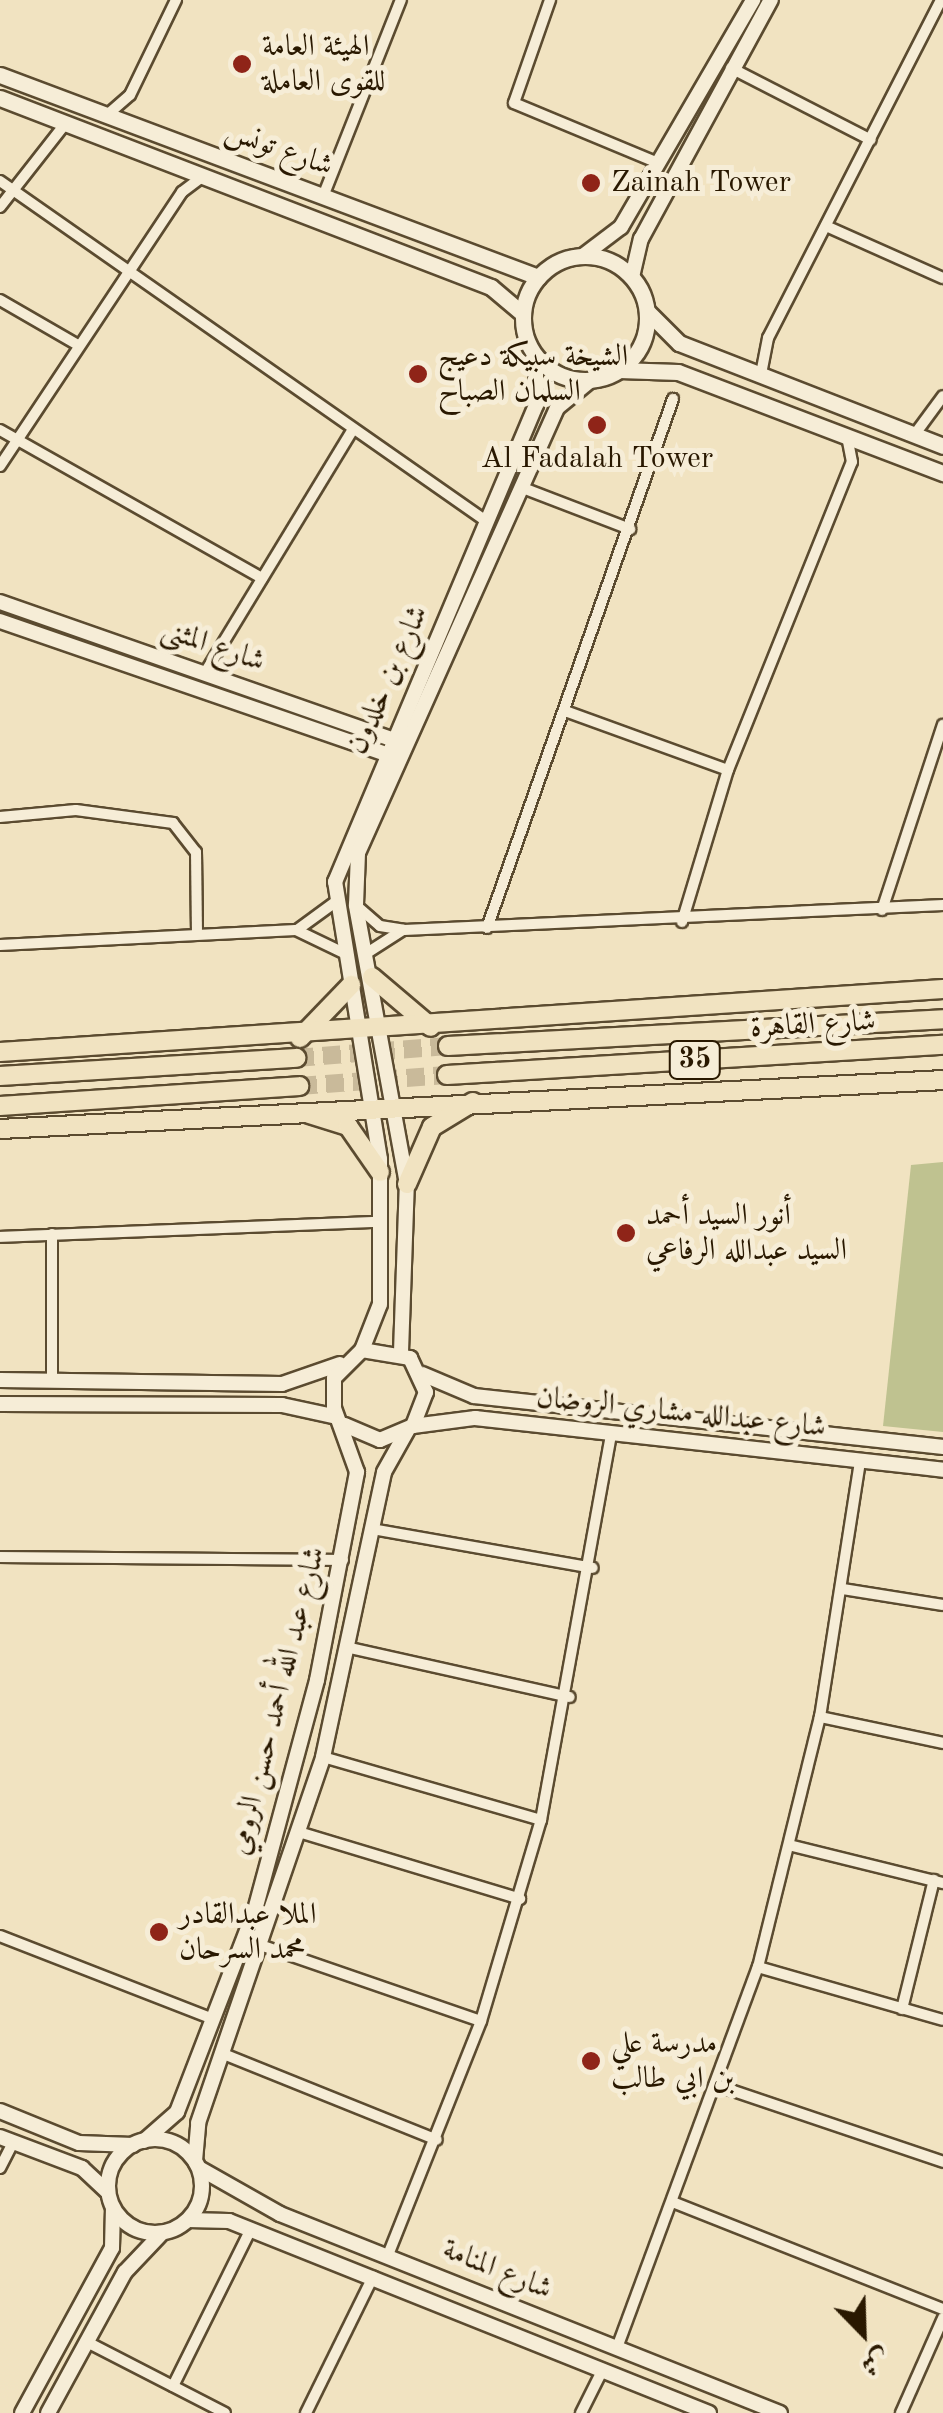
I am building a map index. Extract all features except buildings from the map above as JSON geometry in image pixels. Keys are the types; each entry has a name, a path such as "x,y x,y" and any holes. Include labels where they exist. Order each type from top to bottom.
{"main road":[{"name":"شارع تونس","path":"0,76 324,194 538,278"},
{"name":"شارع تونس","path":"0,98 491,287 523,314"},
{"path":"416,260 438,255 432,238"},
{"path":"943,445 671,339 648,312 632,276 584,255 538,278 523,314 536,356 555,372 591,380 619,370 694,379 943,473"},
{"path":"619,370 642,345 648,312"},
{"path":"694,379 696,359 720,359"},
{"path":"372,978 431,1028"},
{"path":"300,1038 351,985"},
{"path":"0,1052 300,1038 943,990"},
{"name":"شارع القاهرة","path":"448,1046 943,1019"},
{"name":"شارع القاهرة","path":"447,1074 943,1045"},
{"path":"0,1076 296,1058"},
{"path":"0,1129 383,1103 943,1080"},
{"path":"0,1106 300,1086"},
{"path":"407,1184 432,1128 478,1100"},
{"path":"289,1110 348,1126 380,1172"}],"street":[{"path":"107,115 130,95 176,0"},
{"path":"324,194 398,3 383,0"},
{"path":"550,0 514,103 656,162"},
{"path":"584,255 614,236 752,0"},
{"path":"632,276 641,240 771,0"},
{"path":"761,374 791,292 940,0"},
{"path":"731,68 871,140"},
{"path":"130,95 133,124"},
{"path":"40,114 43,140"},
{"path":"0,207 43,140 64,124"},
{"path":"179,168 182,192"},
{"path":"0,466 182,192 202,176"},
{"path":"0,180 486,520"},
{"path":"826,226 943,278"},
{"path":"0,300 78,345"},
{"name":"شارع بن خلدون","path":"382,1031 356,905 358,853 486,520 536,405 536,356"},
{"name":"شارع بن خلدون","path":"361,1033 334,904 340,860 523,488 560,403 591,380"},
{"path":"915,434 935,417 943,396"},
{"path":"488,928 630,529 672,399"},
{"path":"935,417 943,445"},
{"path":"206,671 353,429"},
{"path":"0,430 262,578"},
{"path":"682,922 728,770 852,462 847,436"},
{"path":"852,462 878,448"},
{"path":"523,488 630,529"},
{"name":"شارع المثنى","path":"0,602 206,671 396,749"},
{"name":"شارع المثنى","path":"0,621 396,749"},
{"path":"565,712 728,770"},
{"path":"882,910 943,725"},
{"path":"0,817 76,810 157,817 188,835 198,934"},
{"path":"296,930 334,904"},
{"path":"356,905 373,922 404,930 682,922 943,905"},
{"path":"0,945 296,930 344,953"},
{"path":"367,953 404,930"},
{"path":"0,1380 282,1384 345,1361 362,1350 380,1304 382,1031"},
{"path":"361,1033 407,1184 401,1352"},
{"path":"0,1237 380,1222"},
{"path":"52,1234 52,1380"},
{"path":"380,1304 404,1304"},
{"path":"0,1404 282,1404 341,1421 380,1440 410,1428 425,1402 422,1374 401,1352 362,1350"},
{"path":"341,1421 332,1388 345,1361"},
{"name":"شارع عبدالله مشاري الروضان","path":"422,1374 482,1397 943,1447"},
{"path":"120,1404 123,1382"},
{"path":"150,1404 155,1382"},
{"path":"282,1384 282,1404"},
{"path":"475,1418 470,1405 482,1397"},
{"name":"شارع عبدالله مشاري الروضان","path":"410,1428 475,1418 943,1470"},
{"name":"شارع عبد الله أحمد حسن الرومي","path":"138,2143 184,2095 278,1826 342,1560 355,1484 341,1421"},
{"path":"710,1445 702,1432 713,1424"},
{"name":"شارع عبد الله أحمد حسن الرومي","path":"197,2164 206,2104 266,1948 323,1757 350,1648 380,1486 410,1428"},
{"path":"388,2255 437,2140 520,1899 570,1697 611,1434"},
{"path":"618,2345 719,2086 758,1967 820,1717 860,1461"},
{"path":"355,1484 369,1472 380,1486"},
{"path":"372,1529 593,1568"},
{"path":"0,1558 342,1560"},
{"path":"843,1589 943,1605"},
{"path":"350,1648 570,1697"},
{"path":"820,1717 943,1744"},
{"name":"شارع عبد الله أحمد حسن الرومي","path":"323,1757 541,1820"},
{"name":"شارع عبد الله أحمد حسن الرومي","path":"302,1833 520,1899"},
{"path":"789,1845 938,1882 902,2008"},
{"path":"0,1936 213,2019"},
{"path":"266,1948 481,2021"},
{"path":"758,1967 943,2020"},
{"path":"226,2055 437,2140"},
{"path":"719,2086 943,2162"},
{"path":"184,2095 192,2106 206,2104"},
{"path":"0,2111 79,2143 173,2142 197,2164 202,2195 188,2220 162,2233 125,2272 48,2413"},
{"path":"0,2168 6,2139 67,2163 111,2200 134,2228 162,2233"},
{"path":"67,2163 79,2143"},
{"path":"22,2413 106,2258 114,2164 138,2143"},
{"name":"شارع المنامة","path":"197,2164 233,2194 780,2413"},
{"path":"674,2203 943,2309"},
{"name":"شارع المنامة","path":"188,2220 251,2229 709,2413"},
{"path":"173,2386 251,2229"},
{"path":"106,2258 122,2258 125,2272"},
{"path":"306,2413 373,2277"},
{"path":"475,2318 486,2310 484,2297"},
{"path":"504,2329 516,2309"},
{"path":"902,2413 943,2318"},
{"path":"87,2342 225,2413"},
{"path":"580,2413 602,2369"}],"green space":[{"path":"943,1162 943,1432 883,1426 911,1165"}],"tunnel":[{"path":"296,1058 448,1046"},
{"path":"299,1086 447,1075"}],"place":[{"name":"الهيئة العامة للقوى العاملة","path":"242,64"},
{"name":"Zainah Tower","path":"591,183"},
{"name":"الشيخة سبيكة دعيج السلمان الصباح","path":"418,374"},
{"name":"Al Fadalah Tower","path":"597,425"},
{"name":"أنور السيد أحمد السيد عبدالله الرفاعي","path":"626,1233"},
{"name":"الملا عبدالقادر محمد السرحان","path":"159,1932"},
{"name":"مدرسة علي بن ابي طالب","path":"591,2061"}]}
